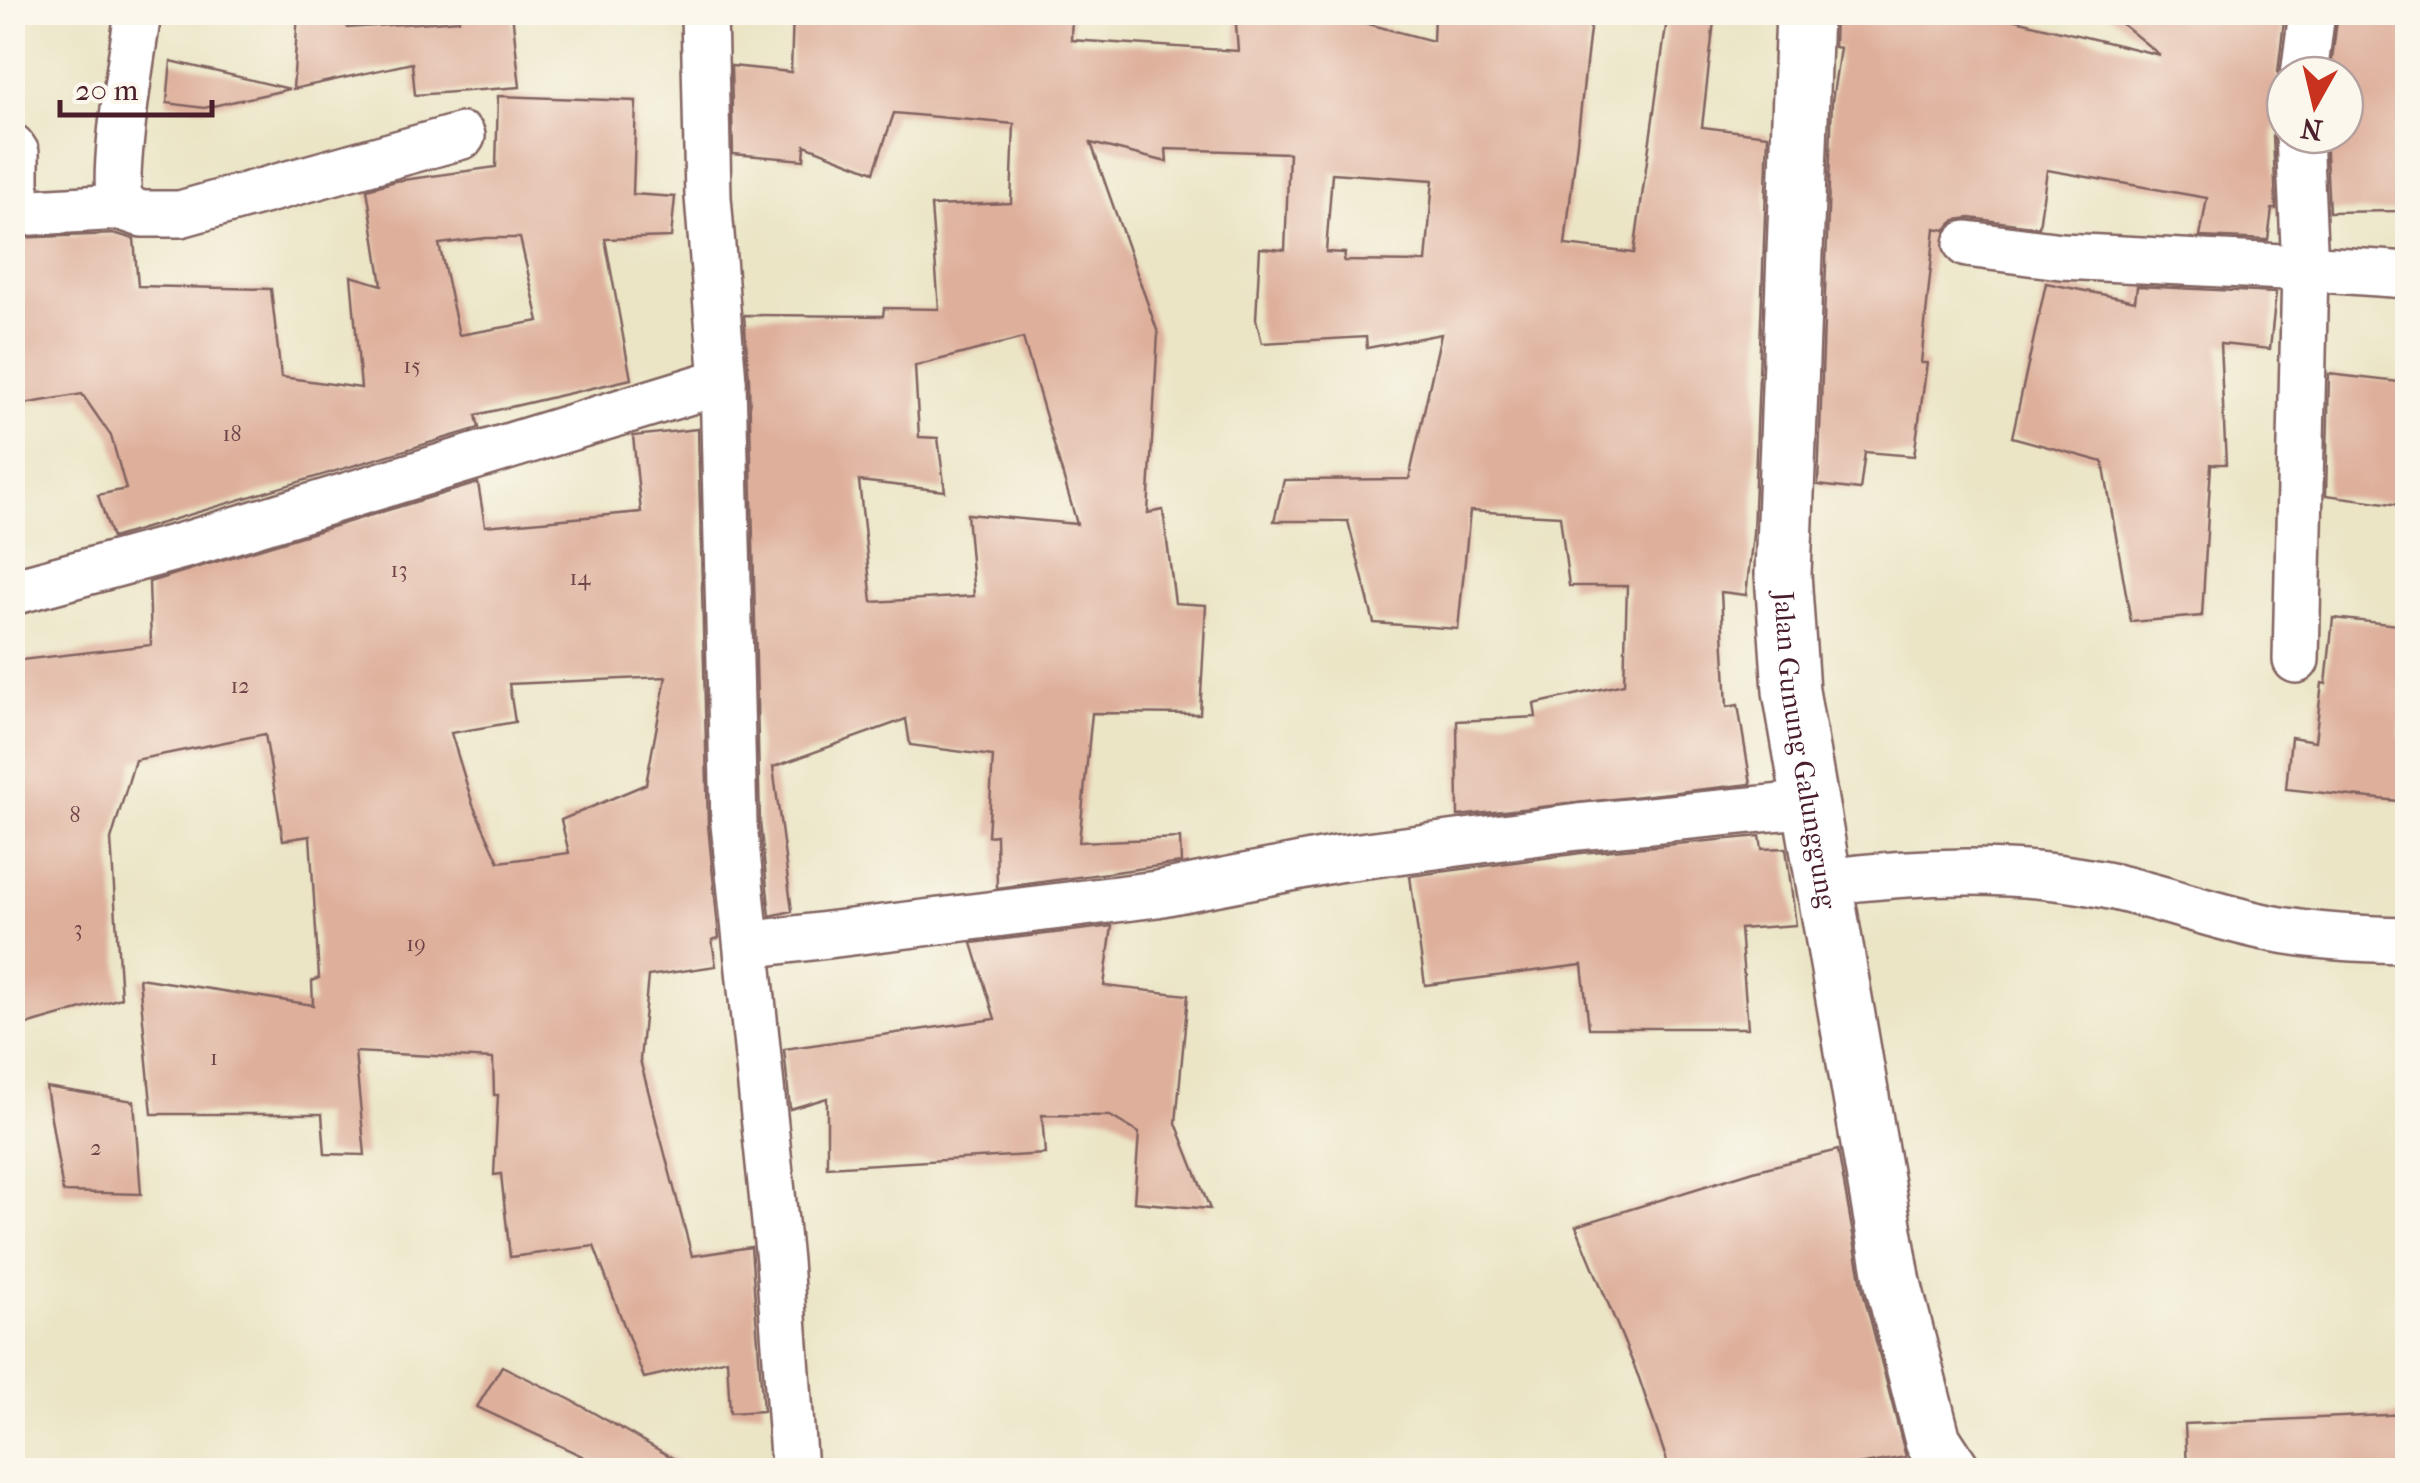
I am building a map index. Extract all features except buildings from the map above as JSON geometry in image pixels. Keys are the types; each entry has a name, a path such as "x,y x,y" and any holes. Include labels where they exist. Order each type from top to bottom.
{"street":[{"path":"121,207 117,196 138,12"},
{"path":"704,12 708,197 723,380 734,824 779,1260 794,1470"},
{"name":"Jalan Gunung Galunggung","path":"1804,12 1783,574 1791,691 1893,1282 1934,1442 1952,1470"},
{"path":"2307,55 2312,12"},
{"path":"12,147 16,153 16,214 121,207 142,214 180,214 462,136"},
{"path":"2296,660 2305,268 2299,155"},
{"path":"1968,244 2061,256 2408,274"},
{"path":"12,592 189,544 723,380"},
{"path":"747,945 1156,894 1338,859 1541,832 1812,804"},
{"path":"1825,882 1886,874 1954,872 2062,878 2102,884 2268,928 2328,937 2408,940"}]}
